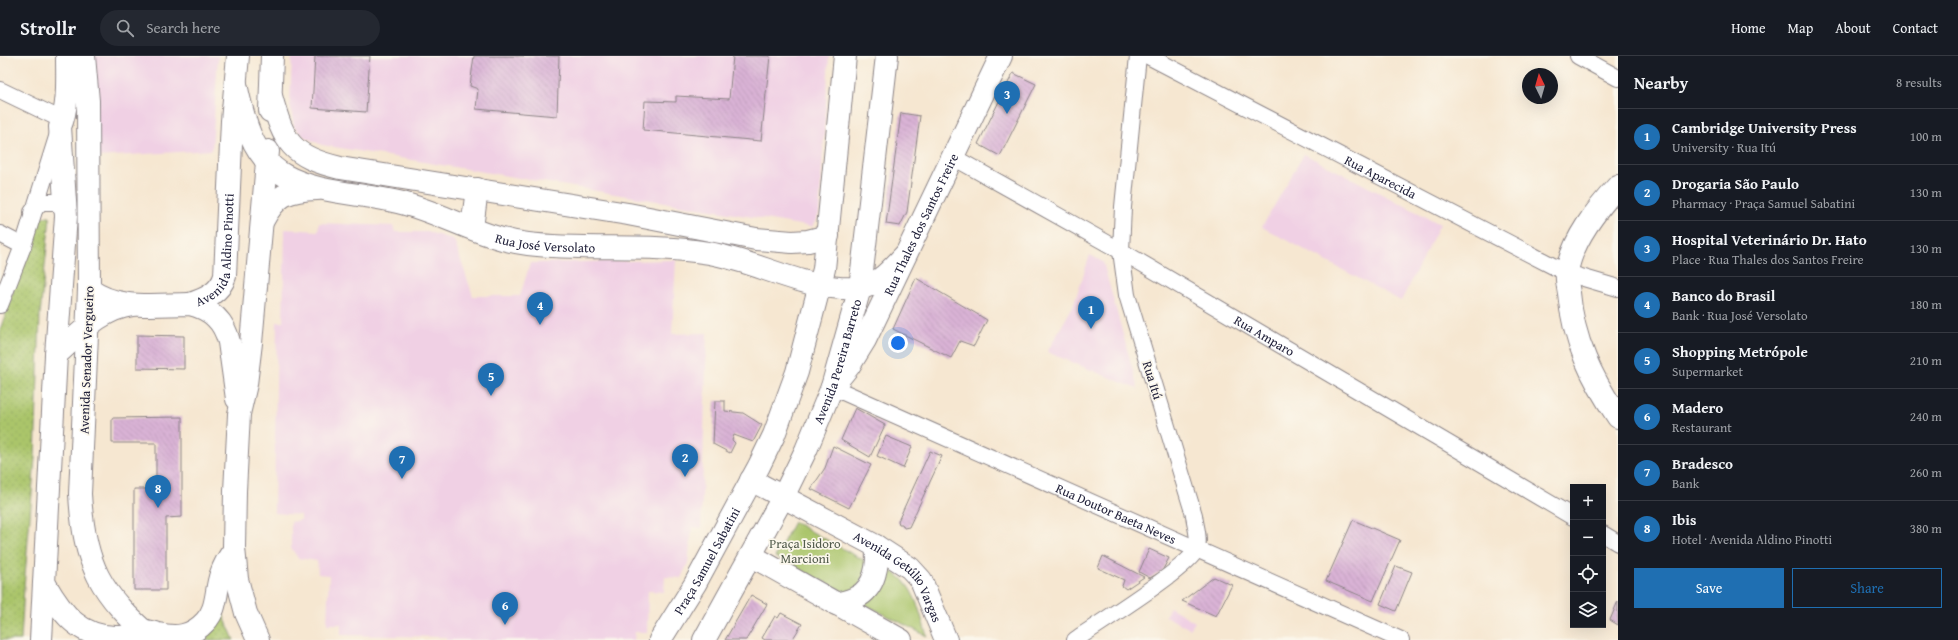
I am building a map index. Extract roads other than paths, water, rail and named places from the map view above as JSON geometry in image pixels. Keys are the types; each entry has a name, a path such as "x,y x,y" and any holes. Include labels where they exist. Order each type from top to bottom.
{"main road":[{"path":"41,640 56,355 66,216 62,122 67,56"},
{"name":"Avenida Senador Vergueiro","path":"84,56 88,101 89,289 80,494 82,519 94,571 112,600 148,635"},
{"name":"Avenida Aldino Pinotti","path":"190,304 209,297 216,292 225,276 232,121 238,56"},
{"name":"Avenida Aldino Pinotti","path":"258,640 246,613 237,579 234,550 235,469 239,414 247,377 262,222 271,96 272,56"},
{"path":"751,480 774,435 787,404 807,339 820,285 828,236 845,56"},
{"name":"Avenida Pereira Barreto","path":"704,640 752,556 783,496 806,450 832,387 860,288 887,56"},
{"name":"Rua Thales dos Santos Freire","path":"832,387 849,366 865,340 1001,56"},
{"name":"Rua José Versolato","path":"236,84 246,126 257,149 277,170 290,178 304,184 324,189 398,202 472,228 518,242 559,245 666,248 705,252 739,260 801,282 860,288 875,282 905,255"},
{"path":"271,96 280,125 289,142 299,153 312,161 476,198 556,203 628,214 774,241 808,241 828,236"},
{"path":"1618,186 1594,213 1575,248 1567,273 1569,302 1578,342 1596,385 1618,417"},
{"path":"262,222 268,208 279,197 294,191 324,189"},
{"path":"472,228 476,198"},
{"path":"559,245 576,239 624,234 629,229 628,214"},
{"path":"89,289 109,300 132,305 190,304"},
{"name":"Avenida Aldino Pinotti","path":"190,304 199,306 216,316 227,333 239,414"},
{"path":"56,355 108,312 132,305"},
{"name":"Avenida Getúlio Vargas","path":"751,480 876,546 904,563 918,575 946,640"},
{"name":"Praça Samuel Sabatini","path":"660,640 695,584 751,480"},
{"path":"836,604 858,597 869,585 876,570 878,556 876,546"},
{"path":"45,584 59,609 69,619 86,630 101,635 118,637 148,635 177,637 188,635 204,623 214,610 220,576 226,561 234,550"},
{"path":"752,556 902,640"},
{"path":"101,635 112,632 118,628 125,614"}],"street":[{"name":"Rua Itú","path":"1138,56 1123,207 1121,251 1127,295 1194,515 1197,548"},
{"name":"Rua Aparecida","path":"1148,56 1567,273 1618,288"},
{"path":"1578,56 1618,78"},
{"path":"0,90 56,117 62,122 32,212 23,246 0,305"},
{"name":"Rua Amparo","path":"953,157 1121,251 1570,515"},
{"path":"32,212 41,202 53,201 57,202 66,216"},
{"path":"0,234 23,246"},
{"name":"Rua Doutor Baeta Neves","path":"832,387 1401,640"},
{"path":"1606,536 1618,543"},
{"path":"1075,640 1174,573 1194,554 1197,548"}],"place":[{"name":"Hospital Veterinário Dr. Hato","path":"1007,114"},
{"name":"Banco do Brasil","path":"540,325"},
{"name":"Cambridge University Press","path":"1091,329"},
{"name":"Shopping Metrópole","path":"491,396"},
{"name":"Drogaria São Paulo","path":"685,477"},
{"name":"Bradesco","path":"402,479"},
{"name":"Ibis","path":"158,508"},
{"name":"Madero","path":"505,625"}],"park label":[{"name":"Praça Isidoro Marcioni","path":"805,550"}]}
